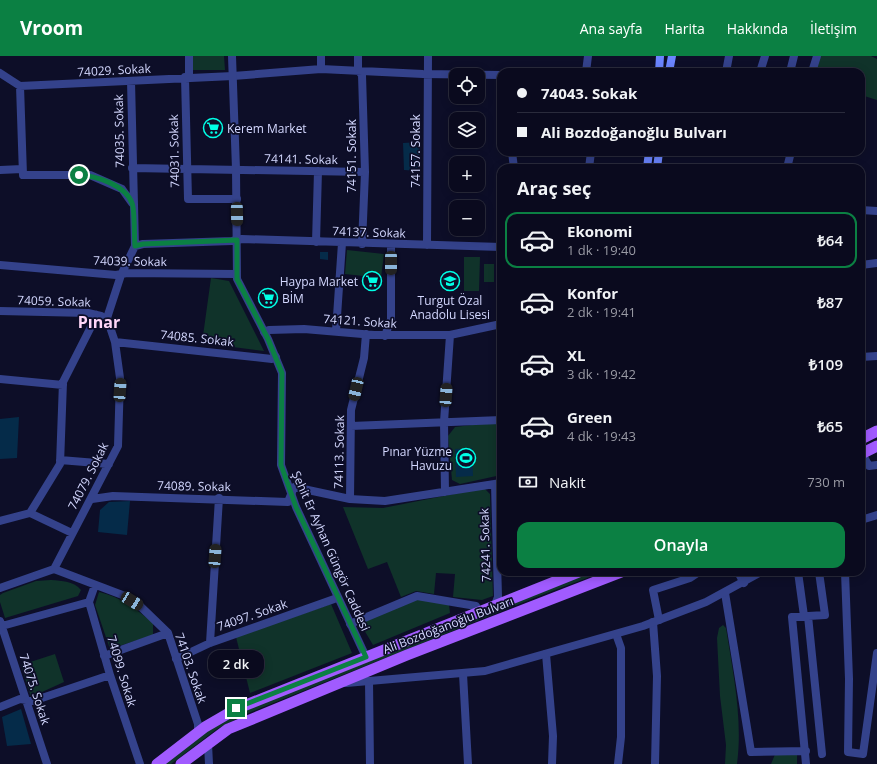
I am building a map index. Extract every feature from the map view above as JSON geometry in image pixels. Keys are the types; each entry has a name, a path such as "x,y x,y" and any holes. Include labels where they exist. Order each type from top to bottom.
{"main road":[{"path":"659,68 660,56"},
{"path":"670,68 672,56"},
{"path":"865,437 877,431"},
{"path":"865,455 877,446"},
{"name":"Ali Bozdoğanoğlu Bulvarı","path":"157,764 198,732 236,708 569,576"},
{"name":"Ali Bozdoğanoğlu Bulvarı","path":"181,764 228,729 407,655 611,576"}],"street":[{"name":"74031. Sokak","path":"189,56 187,77 188,199 237,199"},
{"name":"Şehit Er Ayhan Güngör Caddesi","path":"232,56 237,199 237,279 276,357 282,373 281,465 291,494 337,598 366,657"},
{"path":"321,56 321,69"},
{"name":"74151. Sokak","path":"358,56 358,70 362,75 364,172 362,244"},
{"name":"74157. Sokak","path":"427,245 428,56"},
{"path":"586,68 588,56"},
{"path":"727,68 729,56"},
{"path":"761,68 765,56"},
{"path":"791,68 794,56"},
{"path":"813,68 817,56"},
{"name":"74029. Sokak","path":"20,86 233,76 321,69 427,74 497,75"},
{"path":"0,72 20,86 22,172"},
{"name":"74035. Sokak","path":"107,318 121,275 135,246 132,203 131,81"},
{"name":"74141. Sokak","path":"132,168 364,172"},
{"path":"0,170 90,175 122,189 132,203"},
{"path":"316,242 318,171"},
{"path":"865,210 877,211"},
{"name":"74137. Sokak","path":"135,246 143,244 237,240 497,247"},
{"path":"336,331 342,243"},
{"path":"385,336 391,318 391,244"},
{"path":"865,264 877,263"},
{"name":"74039. Sokak","path":"0,265 121,275 127,273 236,274"},
{"name":"74059. Sokak","path":"0,311 97,314 107,318"},
{"path":"30,513 60,464 63,385 97,314"},
{"name":"74079. Sokak","path":"54,569 72,532 92,499 118,446 120,378 115,342 107,318"},
{"name":"74121. Sokak","path":"264,332 269,330 304,328 385,336 450,335 497,325"},
{"name":"74113. Sokak","path":"350,499 351,410 364,358 366,334"},
{"path":"446,492 444,422 450,335"},
{"name":"74085. Sokak","path":"115,342 272,359 276,357"},
{"path":"865,357 877,356"},
{"path":"0,379 63,385"},
{"path":"351,426 497,420"},
{"path":"60,460 109,464"},
{"path":"865,460 868,466 877,465"},
{"path":"291,494 294,487 350,499 385,501 497,484"},
{"name":"74089. Sokak","path":"92,499 113,496 219,498 288,502 291,494"},
{"path":"210,643 219,498"},
{"path":"0,521 30,513 72,532"},
{"path":"865,519 877,515"},
{"path":"0,588 54,569"},
{"name":"74103. Sokak","path":"54,569 125,596 139,605 168,633 198,724 198,732"},
{"name":"74241. Sokak","path":"496,605 498,597 498,576"},
{"path":"655,764 657,676 656,621 653,590 693,576"},
{"path":"740,576 744,583"},
{"path":"339,683 369,682 485,671 616,634 656,621 706,602 755,576"},
{"path":"799,576 806,616 822,754"},
{"path":"806,764 806,751 792,617 824,615 819,576"},
{"path":"845,576 849,679 848,752 863,754 877,653"},
{"path":"1,623 89,602 95,585"},
{"path":"725,593 751,752 806,751"},
{"path":"350,624 417,596 476,606 479,612"},
{"name":"74097. Sokak","path":"176,659 210,643 337,598"},
{"name":"74099. Sokak","path":"89,602 104,656 140,764"},
{"name":"74075. Sokak","path":"1,623 47,764"},
{"path":"104,656 168,633"},
{"path":"616,634 621,648 621,737 618,764"},
{"path":"546,654 553,736 552,764"},
{"path":"798,670 813,670"},
{"path":"463,674 468,764"},
{"path":"0,707 20,699 33,701 110,675"},
{"path":"369,682 370,764"},
{"path":"208,744 210,764"}],"green space":[{"path":"192,56 224,56 225,70 192,70"},
{"path":"817,56 871,56 877,59 877,100 865,96 865,68 813,68"},
{"path":"347,250 384,254 381,278 345,274"},
{"path":"464,257 480,257 479,291 464,291"},
{"path":"484,264 494,264 494,282 484,282"},
{"path":"211,278 229,281 264,351 202,343"},
{"name":"Pınar Yüzme Havuzu","path":"480,424 497,424 497,476 460,484 452,480 448,436 455,427"},
{"path":"484,488 490,494 493,596 482,600 453,597 455,574 436,573 434,594 416,591 401,597 387,562 368,569 343,507 383,508"},
{"path":"580,576 592,576 246,714 217,729 171,764 165,764 214,726 244,711"},
{"path":"51,580 71,583 81,590 78,596 5,618 0,602 0,595 36,581"},
{"path":"99,592 121,600 147,618 153,623 153,635 110,649 95,605"},
{"path":"418,598 449,605 450,613 373,645 360,623"},
{"path":"331,604 352,653 250,693 236,637"},
{"path":"723,625 726,628 738,713 739,747 737,764 725,764 726,745 720,696 717,638 719,628"},
{"path":"55,654 64,682 31,697 21,665"},
{"path":"776,752 797,755 797,764 771,764"}],"water":[{"path":"420,142 418,171 404,170 403,143"},
{"path":"320,252 328,252 328,260 320,259"},
{"path":"19,417 17,458 0,459 0,419"},
{"path":"472,448 473,476 456,477 455,449"},
{"path":"130,501 127,535 98,532 100,510 109,502"},
{"path":"21,709 31,744 7,746 2,717"}],"place":[{"name":"Kerem Market","path":"213,128"},
{"name":"Haypa Market","path":"372,281"},
{"name":"Turgut Özal Anadolu Lisesi","path":"450,281"},
{"name":"BİM","path":"268,298"},
{"name":"Pınar Yüzme Havuzu","path":"466,458"}],"district":[{"name":"Pınar","path":"99,322"}],"route":[{"path":"79,175 90,175 122,189 132,203 135,246 143,244 237,240 237,279 268,339 282,373 281,465 296,507 339,602 366,657 292,688 236,708"}]}
